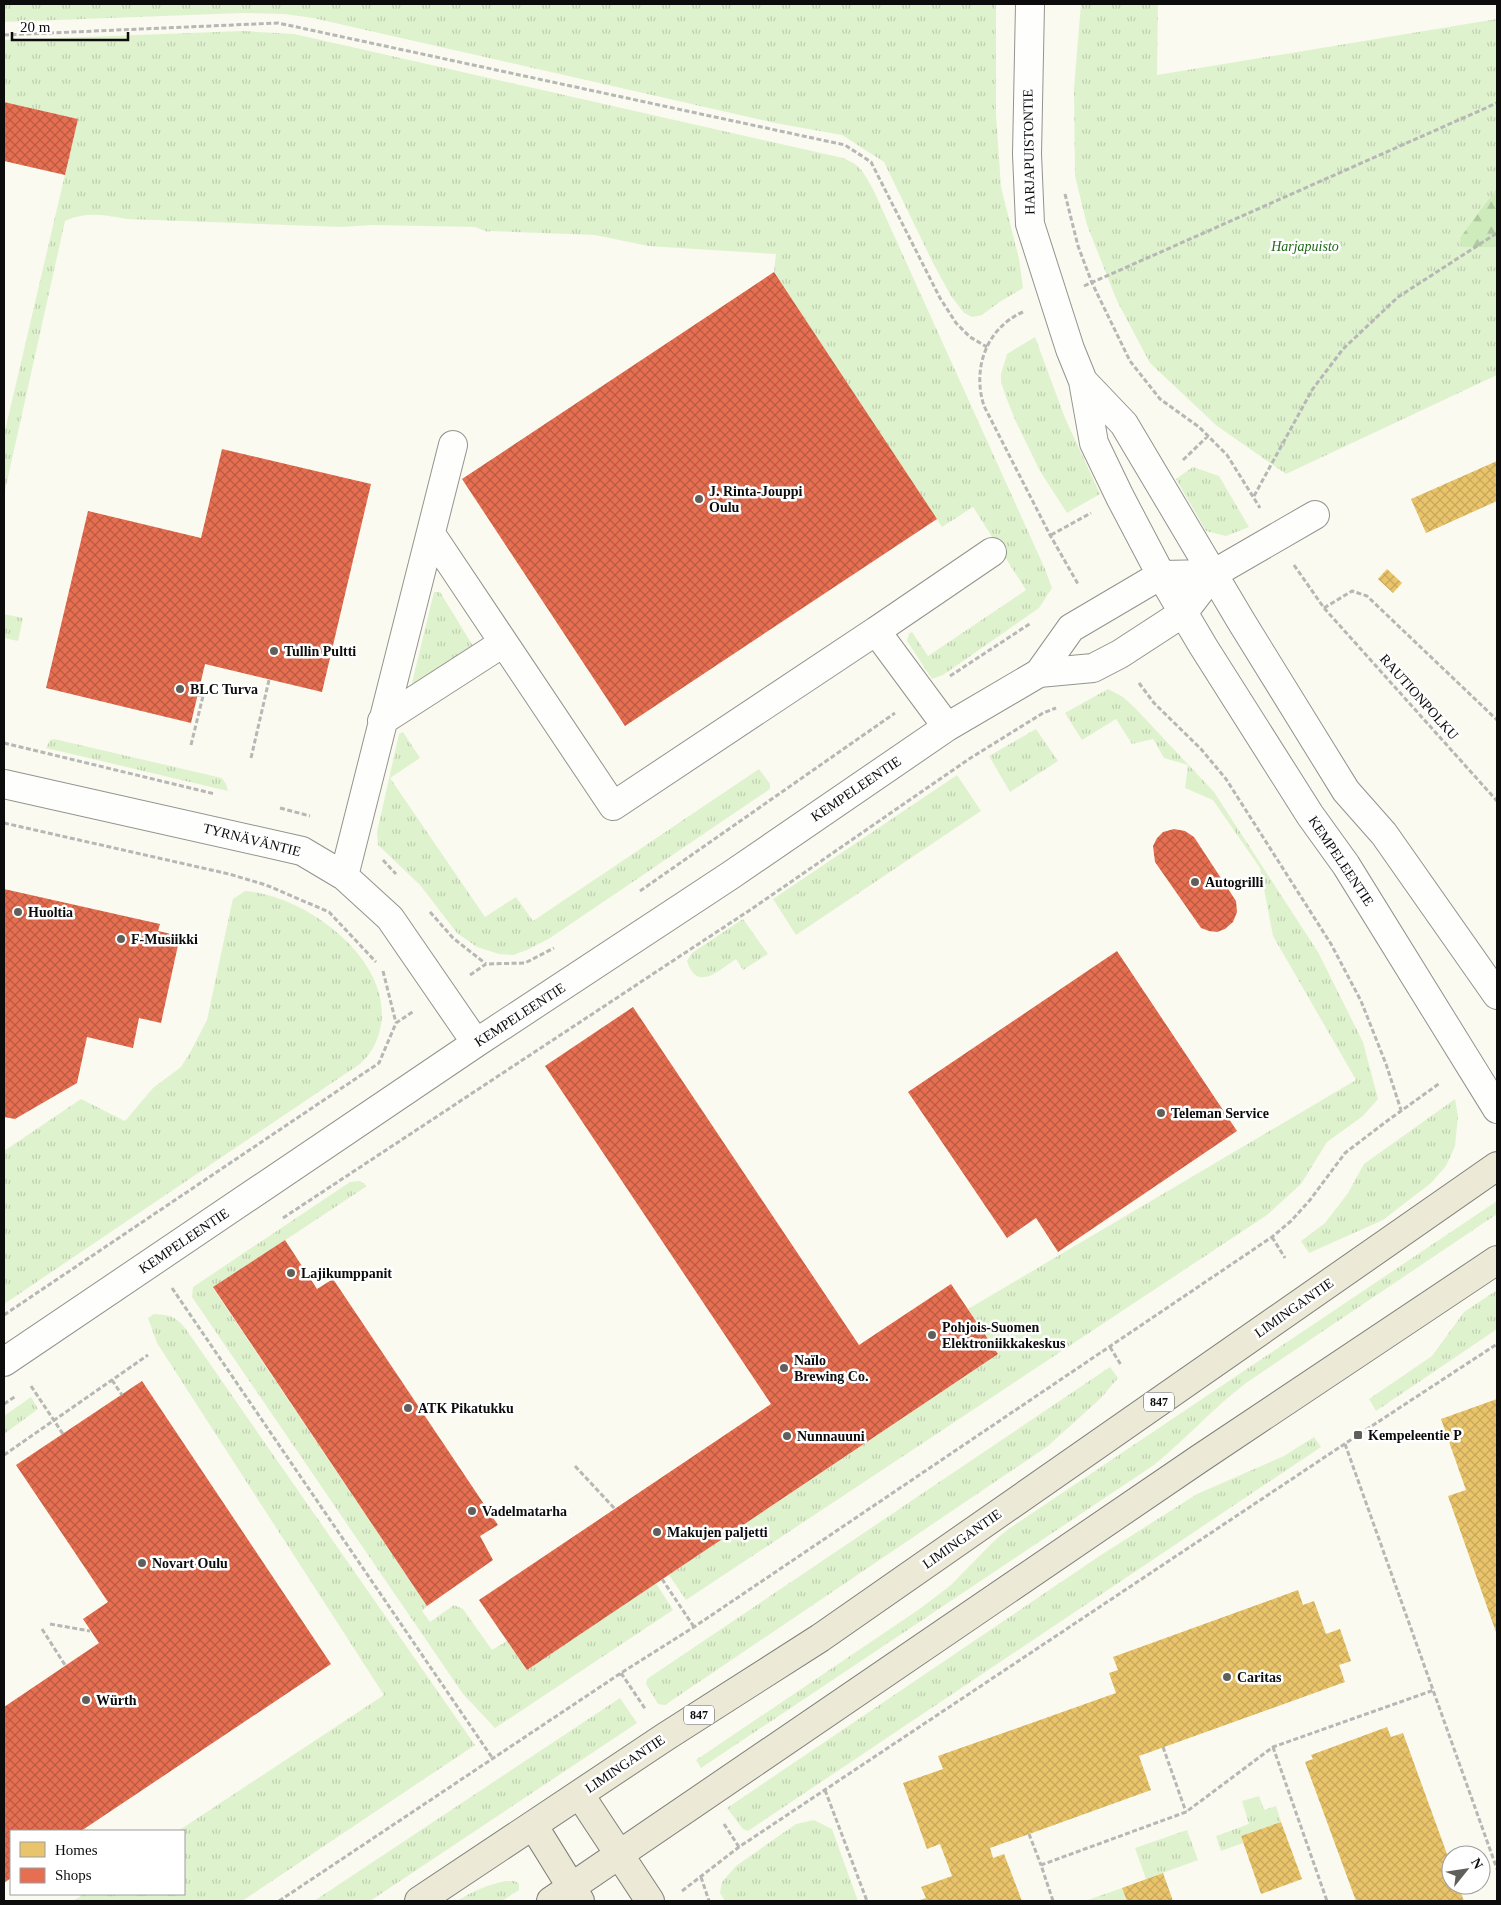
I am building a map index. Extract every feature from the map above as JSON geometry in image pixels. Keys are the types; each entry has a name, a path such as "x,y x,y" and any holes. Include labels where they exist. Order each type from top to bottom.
{"main road":[{"name":"LIMINGANTIE","path":"419,1901 665,1737 820,1638 1497,1166"},
{"path":"533,1826 568,1897 620,1855 1208,1453 1497,1260"},
{"path":"580,1795 620,1855 662,1899"}],"street":[{"name":"HARJAPUISTONTIE","path":"1030,4 1026,154 1030,224 1070,349 1083,382 1094,444 1161,575"},
{"name":"HARJAPUISTONTIE","path":"1083,382 1124,424 1213,574"},
{"path":"344,876 453,445"},
{"path":"1314,515 1213,574 1346,791 1384,834 1497,994"},
{"path":"431,534 613,806 992,552"},
{"name":"KEMPELEENTIE","path":"4,1362 692,901 947,727 1038,673 1071,628 1161,575 1213,574"},
{"name":"KEMPELEENTIE","path":"1038,673 1093,668 1120,654 1183,613 1213,574"},
{"name":"KEMPELEENTIE","path":"1161,575 1310,815 1346,865 1497,1109"},
{"path":"876,631 947,727"},
{"path":"382,721 503,643"},
{"name":"TYRNÄVÄNTIE","path":"4,784 302,851 344,876 390,918 476,1044"}],"path":[{"path":"4,35 278,24 845,145 871,162 940,298 956,323 970,336 987,347"},
{"path":"1081,590 1050,535 984,406 979,385 980,369 987,347 1000,328 1017,315 1497,103"},
{"path":"1064,191 1078,246 1092,283 1130,362 1160,399 1199,427 1227,455 1253,496 1312,390 1343,349 1398,297 1497,233"},
{"name":"RAUTIONPOLKU","path":"1497,720 1367,596 1352,591 1324,608 1497,801"},
{"path":"637,893 922,694 1034,621"},
{"path":"251,758 269,680"},
{"path":"279,1901 694,1627 1272,1237 1291,1221 1310,1200 1345,1154 1402,1110 1386,1064 1360,1001 1332,944 1226,779 1201,749 1154,703 1138,681"},
{"path":"191,745 203,696 198,695"},
{"path":"280,1220 745,913 969,759 1043,714 1061,706"},
{"path":"4,823 229,874 266,885 329,912 382,968 396,1023"},
{"path":"4,1315 379,1063 396,1023 486,964 525,963 556,947"},
{"path":"1272,1237 1285,1258"},
{"path":"154,1261 493,1759"},
{"path":"173,1290 181,1285"},
{"path":"662,1899 701,1877 740,1847 825,1790 1497,1344"},
{"path":"1110,1347 1121,1365"},
{"path":"4,1455 148,1355"},
{"path":"24,1390 38,1380"},
{"path":"112,1380 122,1395"},
{"path":"31,1386 62,1434"},
{"path":"4,1404 17,1395"},
{"path":"1345,1444 1497,1869"},
{"path":"575,1466 614,1509"},
{"path":"662,1579 694,1627"},
{"path":"50,1624 90,1631"},
{"path":"42,1629 66,1665"},
{"path":"1041,1865 1186,1812 1273,1747 1434,1690"},
{"path":"1163,1747 1186,1812"},
{"path":"1273,1747 1327,1901"},
{"path":"825,1790 867,1901"},
{"path":"1029,1834 1053,1901"},
{"path":"701,1877 709,1901"}],"green space":[{"path":"4,4 996,4 996,115 1001,187 1019,259 1023,288 982,315 972,317 964,313 951,296 933,263 884,162 842,135 775,123 313,18 284,14 243,13 4,22"},
{"name":"Harjapuisto","path":"1081,4 1158,4 1157,75 1497,19 1497,375 1286,474 1217,426 1150,363 1117,301 1087,225 1075,176 1074,88"},
{"path":"243,31 294,34 843,158 854,164 861,170 873,189 1045,569 1052,588 1039,608 943,675 932,679 907,641 909,634 912,632 928,656 1026,590 973,507 942,527 774,272 776,254 648,246 595,235 488,232 475,227 373,225 341,227 127,219 96,215 73,218 65,221 4,495 4,435 78,119 4,102 4,40"},
{"path":"1497,188 1497,247 1462,247 1460,238"},
{"path":"1035,337 1065,418 1100,494 1067,513 1040,471 1016,422 1001,382 1001,374 1007,354"},
{"path":"1193,467 1219,476 1249,527 1226,536 1206,531 1176,479"},
{"path":"434,592 440,592 473,646 416,684 412,683"},
{"path":"4,614 23,618 18,641 4,638"},
{"path":"1108,689 1123,697 1135,708 1214,792 1318,952 1363,1042 1378,1099 1363,1116 1327,1142 1301,1184 1267,1215 686,1600 669,1575 998,1354 968,1309 1356,1080 1273,936 1260,868 1213,800 1185,788 1188,765 1164,758 1153,739 1132,744 1116,719 1082,740 1065,713"},
{"path":"1036,729 1058,761 1010,792 989,756"},
{"path":"403,732 420,758 390,778 485,917 516,897 533,921 759,769 770,784 770,789 550,938 513,955 499,954 477,947 457,933 420,885 378,845 377,832 399,734"},
{"path":"54,739 222,778 228,791 46,748 50,740"},
{"path":"957,775 981,811 796,935 773,899"},
{"path":"245,891 268,895 293,904 317,917 339,934 358,954 373,976 381,1000 381,1025 374,1046 360,1064 4,1304 4,1151 81,1099 125,1121 153,1088 181,1067 207,1020 233,899"},
{"path":"743,919 768,954 743,970 736,959 709,976 696,976 691,971 687,961 692,953"},
{"path":"1455,1099 1458,1116 1455,1146 1446,1166 1431,1183 1383,1220 1309,1253 1301,1241 1325,1223 1348,1193 1364,1164"},
{"path":"360,1181 367,1186 213,1288 427,1606 422,1611 430,1622 454,1605 463,1609 492,1650 507,1641 527,1670 656,1583 673,1610 495,1728 463,1694 192,1297 193,1287 350,1182"},
{"path":"1497,1201 1497,1214 1246,1383 1154,1465 701,1768 696,1760 921,1608 951,1585 1007,1530"},
{"path":"1497,1290 1497,1329 1376,1411 1369,1399 1432,1356 1464,1312"},
{"path":"154,1314 172,1317 185,1328 475,1745 242,1901 73,1901 82,1895 185,1895 185,1830 180,1830 384,1695 157,1343 148,1318"},
{"path":"1110,1367 1118,1378 1101,1398 1048,1446 665,1705 658,1704 646,1684 647,1679"},
{"path":"31,1397 38,1409 4,1434 4,1416"},
{"path":"1314,1437 1321,1447 748,1831 743,1829 727,1808 1101,1555 1197,1494 1284,1456"},
{"path":"620,1698 637,1723 370,1901 314,1901"},
{"path":"1259,1796 1264,1810 1276,1806 1281,1822 1241,1836 1243,1843 1221,1851 1216,1836 1249,1824 1242,1801"},
{"path":"814,1820 832,1829 858,1901 725,1901 720,1893 722,1882 736,1866 796,1824"},
{"path":"1187,1830 1198,1860 1146,1879 1135,1848"},
{"path":"506,1881 515,1881 519,1884 519,1890 502,1901 457,1901 480,1889"},
{"path":"1122,1888 1127,1901 1085,1901"}],"building: Homes":[{"path":"1497,461 1497,501 1426,533 1411,499"},
{"path":"1387,569 1402,583 1393,593 1378,579"},
{"path":"1497,1399 1497,1635 1448,1496 1466,1490 1441,1419"},
{"path":"1298,1590 1303,1605 1314,1601 1326,1634 1340,1629 1351,1661 1339,1665 1345,1682 1139,1756 1151,1790 990,1848 993,1858 1004,1854 1022,1901 917,1901 926,1898 921,1887 952,1876 940,1844 927,1849 903,1783 943,1769 938,1756 1116,1693 1109,1673 1118,1670 1113,1657"},
{"path":"1387,1727 1391,1737 1403,1733 1444,1845 1441,1845 1441,1895 1462,1895 1464,1901 1356,1901 1305,1762 1313,1759 1311,1755"},
{"path":"1281,1822 1302,1879 1261,1894 1241,1836"},
{"path":"1163,1873 1173,1901 1127,1901 1122,1888"}],"building: Shops":[{"path":"4,102 78,119 65,175 4,161"},
{"name":"J. Rinta-Jouppi Oulu","path":"774,272 937,519 625,726 462,479"},
{"path":"222,449 371,484 322,692 205,664 191,723 46,688 88,511 201,538"},
{"name":"Autogrilli","path":"1174,829 1185,831 1194,837 1236,901 1237,912 1233,922 1225,929 1217,932 1201,928 1155,862 1153,846 1157,838 1163,832"},
{"path":"4,889 160,924 158,931 180,936 161,1023 139,1018 133,1048 87,1037 77,1083 15,1119 4,1117"},
{"path":"1117,951 1237,1131 1058,1252 1036,1218 1007,1238 908,1092"},
{"path":"633,1007 859,1345 951,1284 998,1354 527,1670 479,1600 771,1404 545,1066"},
{"path":"285,1240 317,1289 333,1279 498,1525 480,1536 493,1560 427,1606 213,1287"},
{"path":"142,1381 331,1664 82,1830 10,1830 10,1879 4,1883 4,1707 99,1643 83,1619 108,1602 16,1465"}],"place":[{"name":"J. Rinta-Jouppi Oulu","path":"699,499"},
{"name":"Tullin Pultti","path":"274,651"},
{"name":"BLC Turva","path":"180,689"},
{"name":"Autogrilli","path":"1195,882"},
{"name":"Huoltia","path":"18,912"},
{"name":"F-Musiikki","path":"121,939"},
{"name":"Teleman Service","path":"1161,1113"},
{"name":"Lajikumppanit","path":"291,1273"},
{"name":"Pohjois-Suomen Elektroniikkakeskus","path":"932,1335"},
{"name":"Naïlo Brewing Co.","path":"784,1368"},
{"name":"ATK Pikatukku","path":"408,1408"},
{"name":"Kempeleentie P","path":"1358,1435"},
{"name":"Nunnauuni","path":"787,1436"},
{"name":"Vadelmatarha","path":"472,1511"},
{"name":"Makujen paljetti","path":"657,1532"},
{"name":"Novart Oulu","path":"142,1563"},
{"name":"Caritas","path":"1227,1677"},
{"name":"Würth","path":"86,1700"}]}
